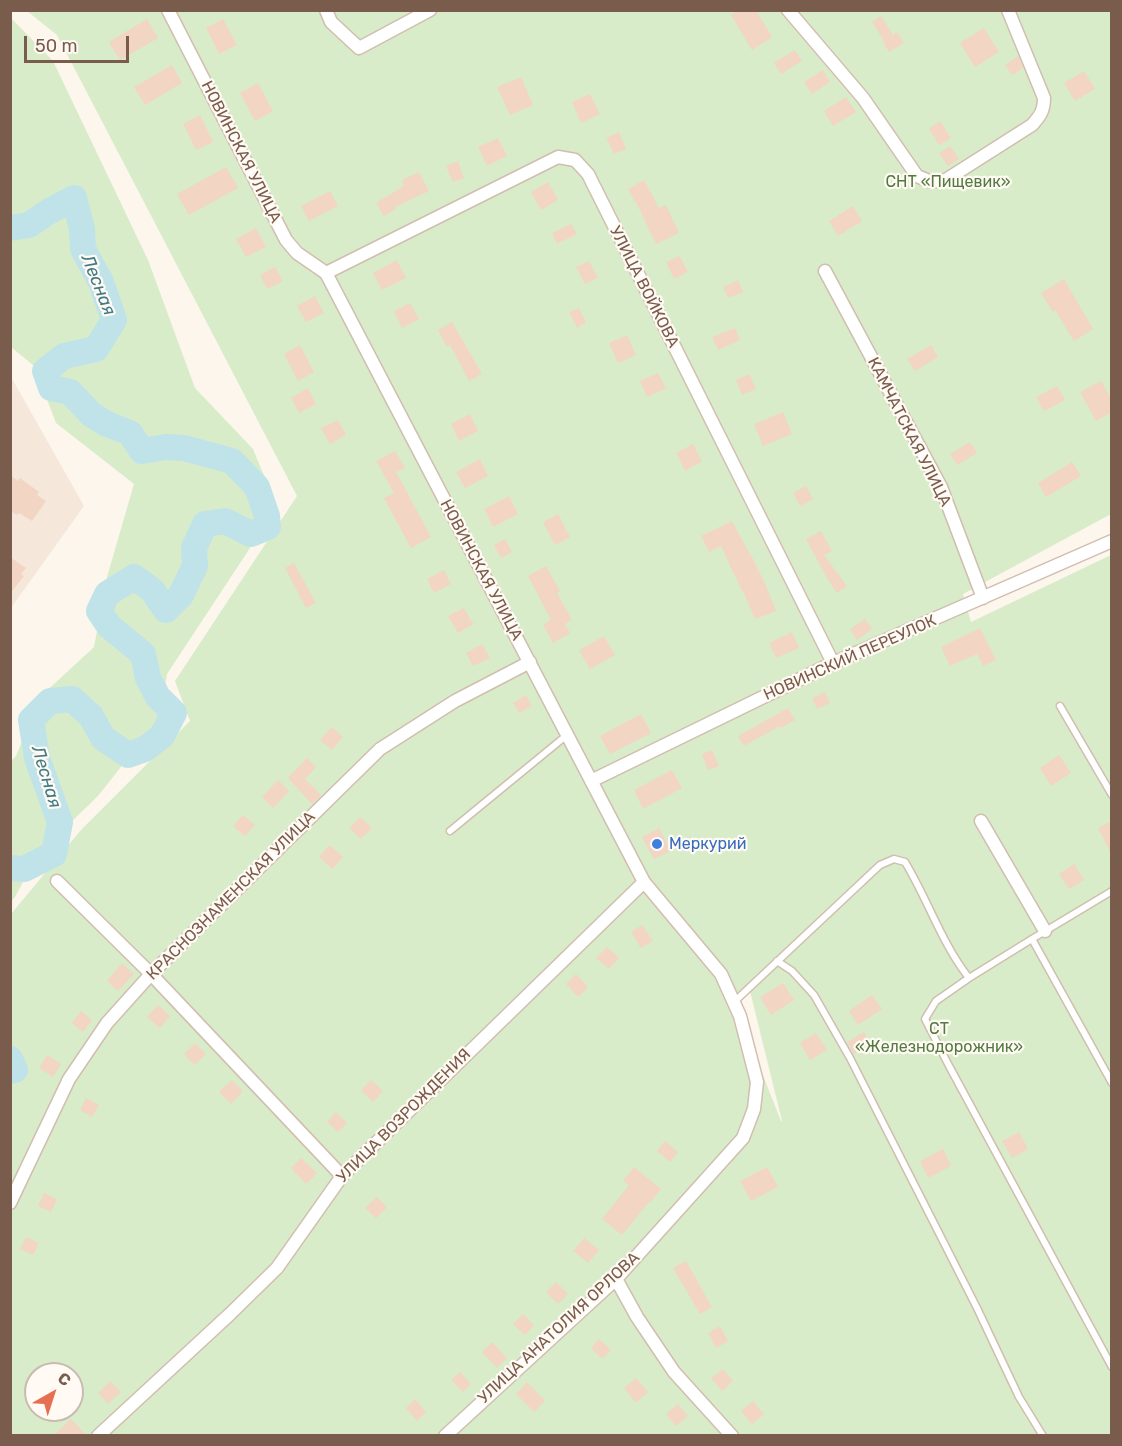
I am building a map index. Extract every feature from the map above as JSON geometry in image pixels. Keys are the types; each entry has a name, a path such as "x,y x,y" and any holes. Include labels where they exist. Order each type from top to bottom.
{"street":[{"name":"НОВИНСКАЯ УЛИЦА","path":"168,10 286,240 297,253 327,273 644,882 721,974 740,1016 757,1082 754,1109 743,1138"},
{"path":"326,10 331,22 359,48 430,10"},
{"path":"788,10 863,98 917,176 929,182 944,181 1032,125 1041,116 1044,98 1008,10"},
{"name":"УЛИЦА ВОЙКОВА","path":"327,273 558,157 575,160 588,174 832,663"},
{"name":"КАМЧАТСКАЯ УЛИЦА","path":"825,271 941,487 983,598"},
{"name":"НОВИНСКИЙ ПЕРЕУЛОК","path":"591,781 832,663 1112,542"},
{"name":"КРАСНОЗНАМЕНСКАЯ УЛИЦА","path":"10,1203 69,1078 107,1023 151,975 380,749 455,701 530,662"},
{"path":"981,821 1045,931"},
{"path":"57,881 151,975 342,1176"},
{"name":"УЛИЦА ВОЗРОЖДЕНИЯ","path":"98,1436 277,1268 342,1176 644,882"},
{"name":"УЛИЦА АНАТОЛИЯ ОРЛОВА","path":"450,1434 616,1279 743,1138"},
{"path":"616,1279 636,1317 674,1372 732,1436"}],"lane":[{"path":"1060,706 1112,795"},
{"path":"450,831 567,735"},
{"path":"734,1002 880,865 894,859 905,862 957,963 969,978"},
{"path":"1112,891 969,978 936,1001 925,1019 1112,1367"},
{"path":"1032,939 1112,1083"},
{"path":"777,961 792,971 814,995 845,1049 977,1308 1018,1397 1043,1436"}],"shaded area":[{"path":"10,375 84,506 11,608 10,608"}],"green space":[{"path":"27,11 1111,11 1111,514 963,594 971,622 1111,555 1111,1435 11,1435 10,1070 14,1069 10,1058 11,914 81,830 190,721 175,681 297,496 57,35","holes":["749,987 782,1121 734,1002"]},
{"path":"11,18 53,61 148,260 195,388 253,449 277,507 167,674 161,716 98,796 38,854 11,902 11,761 16,756 40,697 94,647 107,577 134,484 56,423 34,366 11,347"}],"building":[{"path":"738,10 756,10 772,37 752,50 731,15"},
{"path":"881,16 893,35 897,32 904,43 889,52 872,22"},
{"path":"147,19 158,38 120,60 109,42"},
{"path":"223,19 237,45 219,54 206,28"},
{"path":"984,28 999,52 975,67 960,43"},
{"path":"795,50 802,61 781,74 774,63"},
{"path":"1018,56 1023,68 1012,75 1005,65"},
{"path":"172,65 182,83 145,105 134,87"},
{"path":"823,70 830,82 812,94 804,82"},
{"path":"1084,71 1095,89 1075,101 1064,83"},
{"path":"521,77 533,105 510,115 497,87"},
{"path":"258,83 273,111 255,121 240,93"},
{"path":"590,94 600,114 581,123 572,102"},
{"path":"846,97 856,112 833,126 824,111"},
{"path":"200,115 213,142 196,150 183,124"},
{"path":"940,121 951,138 939,145 929,129"},
{"path":"619,132 626,149 614,154 606,138"},
{"path":"498,138 507,156 487,166 478,147"},
{"path":"950,146 959,159 948,166 939,153"},
{"path":"458,161 464,178 453,182 446,166"},
{"path":"226,167 238,188 189,215 177,194"},
{"path":"419,172 429,191 395,207 396,209 384,216 376,203 404,186 402,180"},
{"path":"644,180 659,208 666,205 679,233 656,244 628,189"},
{"path":"548,182 558,200 541,210 531,192"},
{"path":"330,191 338,206 309,221 301,206"},
{"path":"853,206 862,221 838,236 829,221"},
{"path":"571,224 577,234 557,244 552,233"},
{"path":"256,228 266,247 246,257 236,239"},
{"path":"680,256 688,272 674,279 666,262"},
{"path":"397,260 406,278 382,290 373,273"},
{"path":"589,261 598,278 585,284 576,267"},
{"path":"275,267 283,281 267,289 260,275"},
{"path":"1064,279 1093,329 1074,341 1055,310 1053,312 1041,293"},
{"path":"738,280 743,292 728,298 723,287"},
{"path":"315,296 324,313 306,322 297,306"},
{"path":"410,303 419,319 402,328 394,311"},
{"path":"579,308 586,323 577,328 569,312"},
{"path":"452,322 482,374 469,381 450,345 447,347 438,330"},
{"path":"735,328 740,340 718,350 712,337"},
{"path":"627,335 636,355 618,363 609,343"},
{"path":"300,345 314,372 298,381 284,354"},
{"path":"931,345 938,357 915,371 907,359"},
{"path":"658,373 666,388 647,397 640,381"},
{"path":"749,374 756,389 742,395 736,380"},
{"path":"1101,381 1112,400 1112,412 1096,421 1080,392"},
{"path":"1057,386 1065,400 1044,411 1036,397"},
{"path":"308,388 316,404 299,413 291,398"},
{"path":"783,412 792,434 763,446 754,424"},
{"path":"470,414 478,431 459,441 451,424"},
{"path":"338,420 346,435 330,444 321,428"},
{"path":"970,442 977,453 957,465 950,454"},
{"path":"693,444 702,461 685,471 676,453"},
{"path":"395,451 405,468 396,472 431,537 411,548 384,498 394,493 376,461"},
{"path":"480,459 488,476 465,488 456,472"},
{"path":"1072,462 1081,476 1046,497 1038,483"},
{"path":"10,475 18,481 20,478 39,492 37,495 46,501 32,521 19,513 17,515 10,511"},
{"path":"806,486 813,499 800,506 793,493"},
{"path":"509,496 518,514 493,527 484,509"},
{"path":"558,514 570,537 555,545 543,522"},
{"path":"732,521 764,581 776,611 755,619 721,546 709,552 701,536"},
{"path":"821,531 832,551 824,555 847,586 837,593 806,539"},
{"path":"505,539 512,552 501,558 494,545"},
{"path":"10,557 26,568 21,574 24,576 10,594"},
{"path":"294,563 316,603 306,608 285,568"},
{"path":"546,566 560,591 557,593 572,620 565,624 570,633 553,643 543,625 551,620 528,576"},
{"path":"444,570 451,584 434,593 427,579"},
{"path":"464,608 474,624 458,633 448,616"},
{"path":"865,619 872,629 857,640 850,629"},
{"path":"980,628 996,660 983,666 977,654 950,666 941,647"},
{"path":"792,632 799,648 776,658 769,643"},
{"path":"604,636 615,655 590,669 579,650"},
{"path":"482,644 490,658 473,666 466,653"},
{"path":"825,692 830,703 817,709 812,698"},
{"path":"526,695 532,706 519,713 513,703"},
{"path":"788,708 795,720 744,746 738,736"},
{"path":"641,714 651,733 610,754 600,736"},
{"path":"332,727 343,737 332,750 320,740"},
{"path":"712,750 719,766 708,770 702,754"},
{"path":"1059,755 1071,773 1051,786 1040,768"},
{"path":"307,758 316,767 305,779 321,795 312,804 288,778"},
{"path":"672,770 682,788 643,809 634,790"},
{"path":"278,780 289,791 273,808 262,797"},
{"path":"243,815 255,825 245,836 233,826"},
{"path":"360,817 372,828 361,839 349,828"},
{"path":"1112,821 1112,856 1098,828"},
{"name":"Меркурий","path":"659,828 671,851 654,859 642,837"},
{"path":"330,845 343,857 332,869 319,857"},
{"path":"1074,864 1084,880 1069,889 1059,874"},
{"path":"642,925 653,941 641,948 631,932"},
{"path":"607,947 619,958 609,969 596,958"},
{"path":"122,963 134,974 118,991 107,981"},
{"path":"576,974 588,987 578,997 566,984"},
{"path":"783,983 794,1000 771,1015 760,997"},
{"path":"872,995 882,1009 858,1025 849,1011"},
{"path":"158,1005 170,1016 160,1028 147,1017"},
{"path":"81,1011 92,1020 83,1032 72,1023"},
{"path":"864,1032 871,1044 854,1054 847,1042"},
{"path":"816,1033 827,1050 810,1060 800,1043"},
{"path":"195,1043 206,1054 195,1065 184,1054"},
{"path":"47,1055 61,1064 53,1077 39,1068"},
{"path":"232,1080 243,1091 231,1104 219,1092"},
{"path":"371,1080 383,1091 373,1102 361,1090"},
{"path":"86,1098 99,1105 92,1117 80,1110"},
{"path":"336,1112 347,1123 338,1132 327,1122"},
{"path":"1019,1132 1028,1149 1012,1158 1002,1141"},
{"path":"665,1141 678,1152 670,1162 657,1151"},
{"path":"943,1149 951,1166 928,1178 920,1161"},
{"path":"301,1158 317,1173 306,1184 291,1168"},
{"path":"634,1167 661,1189 622,1235 602,1219 629,1185 623,1181"},
{"path":"767,1167 778,1187 751,1201 740,1181"},
{"path":"44,1193 57,1199 51,1212 38,1206"},
{"path":"377,1197 387,1207 376,1218 365,1208"},
{"path":"26,1237 39,1243 33,1255 20,1249"},
{"path":"584,1238 599,1250 588,1263 573,1251"},
{"path":"686,1261 712,1307 700,1314 673,1268"},
{"path":"556,1282 568,1294 558,1304 546,1292"},
{"path":"523,1314 534,1325 525,1335 513,1324"},
{"path":"720,1326 728,1341 716,1348 708,1333"},
{"path":"599,1339 611,1350 602,1359 591,1348"},
{"path":"492,1342 507,1358 497,1368 482,1352"},
{"path":"723,1369 733,1381 722,1391 711,1378"},
{"path":"460,1372 471,1384 463,1392 451,1380"},
{"path":"636,1378 648,1392 636,1403 624,1388"},
{"path":"110,1381 121,1392 108,1404 98,1393"},
{"path":"527,1382 545,1401 534,1412 516,1394"},
{"path":"415,1399 426,1412 417,1421 406,1408"},
{"path":"753,1401 764,1414 752,1424 741,1411"},
{"path":"678,1404 688,1416 676,1426 666,1414"},
{"path":"68,1422 74,1422 87,1436 53,1436"}],"waterway":[{"name":"Лесная","path":"10,228 29,225 74,198 82,229 83,249 101,282 114,320 96,349 64,356 45,371 51,388 70,392 92,415 130,433 142,451 166,447 184,448 232,461 257,487 267,516 268,527 251,534 225,521 205,524 194,548 195,566 181,595 166,610 152,590 134,577 107,594 99,611 109,626 143,654 148,678 158,697 174,713 162,736 145,749 128,755 103,738 91,716 72,699 50,701 31,720 37,758 60,822 54,854 24,869 10,868"},
{"name":"Лесная","path":"10,1059 15,1070 10,1071"}],"place":[{"name":"Меркурий","path":"657,844"}],"park label":[{"name":"СНТ «Пищевик»","path":"948,182"},
{"name":"СТ «Железнодорожник»","path":"939,1038"}]}
